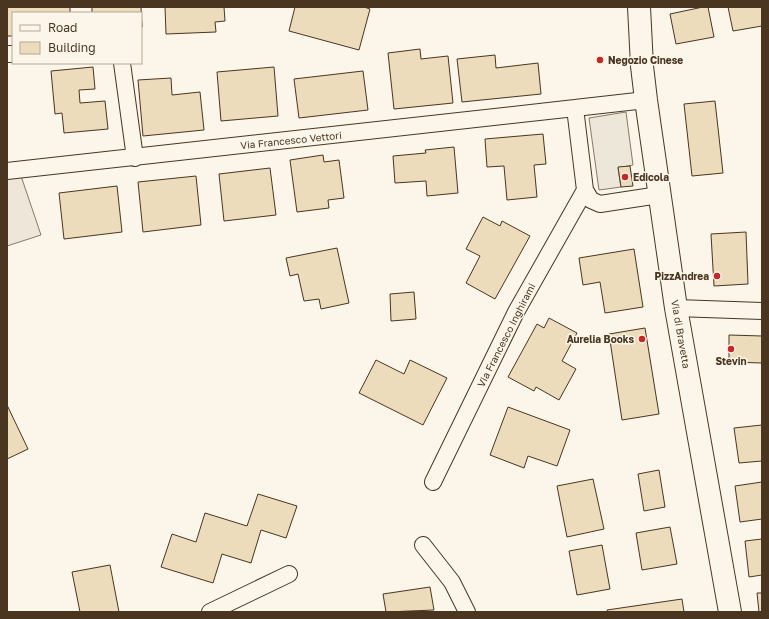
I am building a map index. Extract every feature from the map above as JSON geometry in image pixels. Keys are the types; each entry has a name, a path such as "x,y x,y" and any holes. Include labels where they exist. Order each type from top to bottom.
{"main road":[{"name":"Via di Bravetta","path":"639,7 641,58 646,100 676,308 730,612"}],"street":[{"path":"122,64 135,158"},
{"name":"Via Francesco Vettori","path":"7,171 135,158 646,100"},
{"path":"575,108 585,190 591,200 600,204 660,195"},
{"name":"Via Francesco Inghirami","path":"432,482 516,312 585,190"},
{"path":"676,308 762,311"},
{"path":"423,544 452,582 467,612"},
{"path":"210,612 289,574"}],"shaded area":[{"path":"626,112 633,165 618,168 621,187 599,190 589,118"},
{"path":"7,166 19,170 41,235 7,246"}],"building":[{"path":"7,7 70,7 70,12 12,12 12,36 7,36"},
{"path":"92,7 141,7 141,12 92,12"},
{"path":"165,7 224,7 225,21 215,22 216,32 166,34"},
{"path":"295,7 364,7 370,9 359,50 289,31"},
{"path":"708,7 714,37 676,44 670,14"},
{"path":"728,7 762,7 762,26 733,31"},
{"path":"420,49 421,59 448,56 453,103 394,109 388,53"},
{"path":"495,55 496,68 538,63 541,94 462,102 457,59"},
{"path":"93,67 95,89 79,90 80,103 105,101 108,129 64,133 62,113 55,114 51,71"},
{"path":"274,67 278,116 221,121 217,72"},
{"path":"363,71 368,110 299,118 294,79"},
{"path":"171,78 172,95 200,92 204,130 143,136 138,80"},
{"path":"715,101 723,173 692,176 684,104"},
{"path":"543,134 546,164 534,165 537,197 507,200 504,166 487,167 485,139"},
{"path":"454,147 458,193 427,196 426,181 395,183 393,156 426,153 425,150"},
{"path":"323,155 324,162 339,160 344,198 328,200 329,208 297,212 290,160"},
{"name":"Edicola","path":"630,166 633,186 621,187 618,167"},
{"path":"270,168 276,215 224,221 219,174"},
{"path":"196,176 201,225 143,232 138,182"},
{"path":"117,186 122,232 64,239 59,193"},
{"path":"483,217 500,226 502,221 530,236 495,299 466,283 480,256 466,249"},
{"path":"746,232 748,284 714,286 711,234"},
{"path":"337,248 349,303 321,309 319,299 304,301 298,274 290,276 286,258"},
{"path":"634,249 643,307 605,313 600,282 583,285 579,258"},
{"path":"414,292 416,319 391,321 390,294"},
{"path":"549,318 577,333 562,361 576,369 559,400 536,387 534,391 508,377 537,324 544,328"},
{"path":"645,328 659,414 622,420 609,334"},
{"path":"729,335 762,336 762,363 729,362"},
{"path":"376,360 404,374 410,360 447,378 423,425 359,393"},
{"path":"7,405 28,449 7,459"},
{"path":"508,407 570,430 557,466 528,456 524,468 490,455"},
{"path":"762,425 762,461 739,463 734,428"},
{"path":"659,470 665,507 644,511 638,474"},
{"path":"593,479 604,529 567,537 557,486"},
{"path":"762,482 762,519 740,522 735,486"},
{"path":"258,494 297,506 286,538 261,530 251,563 222,554 213,583 161,567 172,534 196,542 205,513 247,526"},
{"path":"670,527 677,564 642,570 636,533"},
{"path":"762,539 762,575 749,577 745,541"},
{"path":"602,545 610,589 577,595 569,551"},
{"path":"110,565 119,612 80,612 72,572"},
{"path":"430,587 434,610 386,612 383,594"},
{"path":"757,593 762,593 762,612 759,612"},
{"path":"682,599 684,612 608,612 607,610"}],"place":[{"name":"Negozio Cinese","path":"600,60"},
{"name":"Edicola","path":"625,177"},
{"name":"PizzAndrea","path":"717,276"},
{"name":"Aurelia Books","path":"642,339"},
{"name":"Stevin","path":"731,349"}]}
